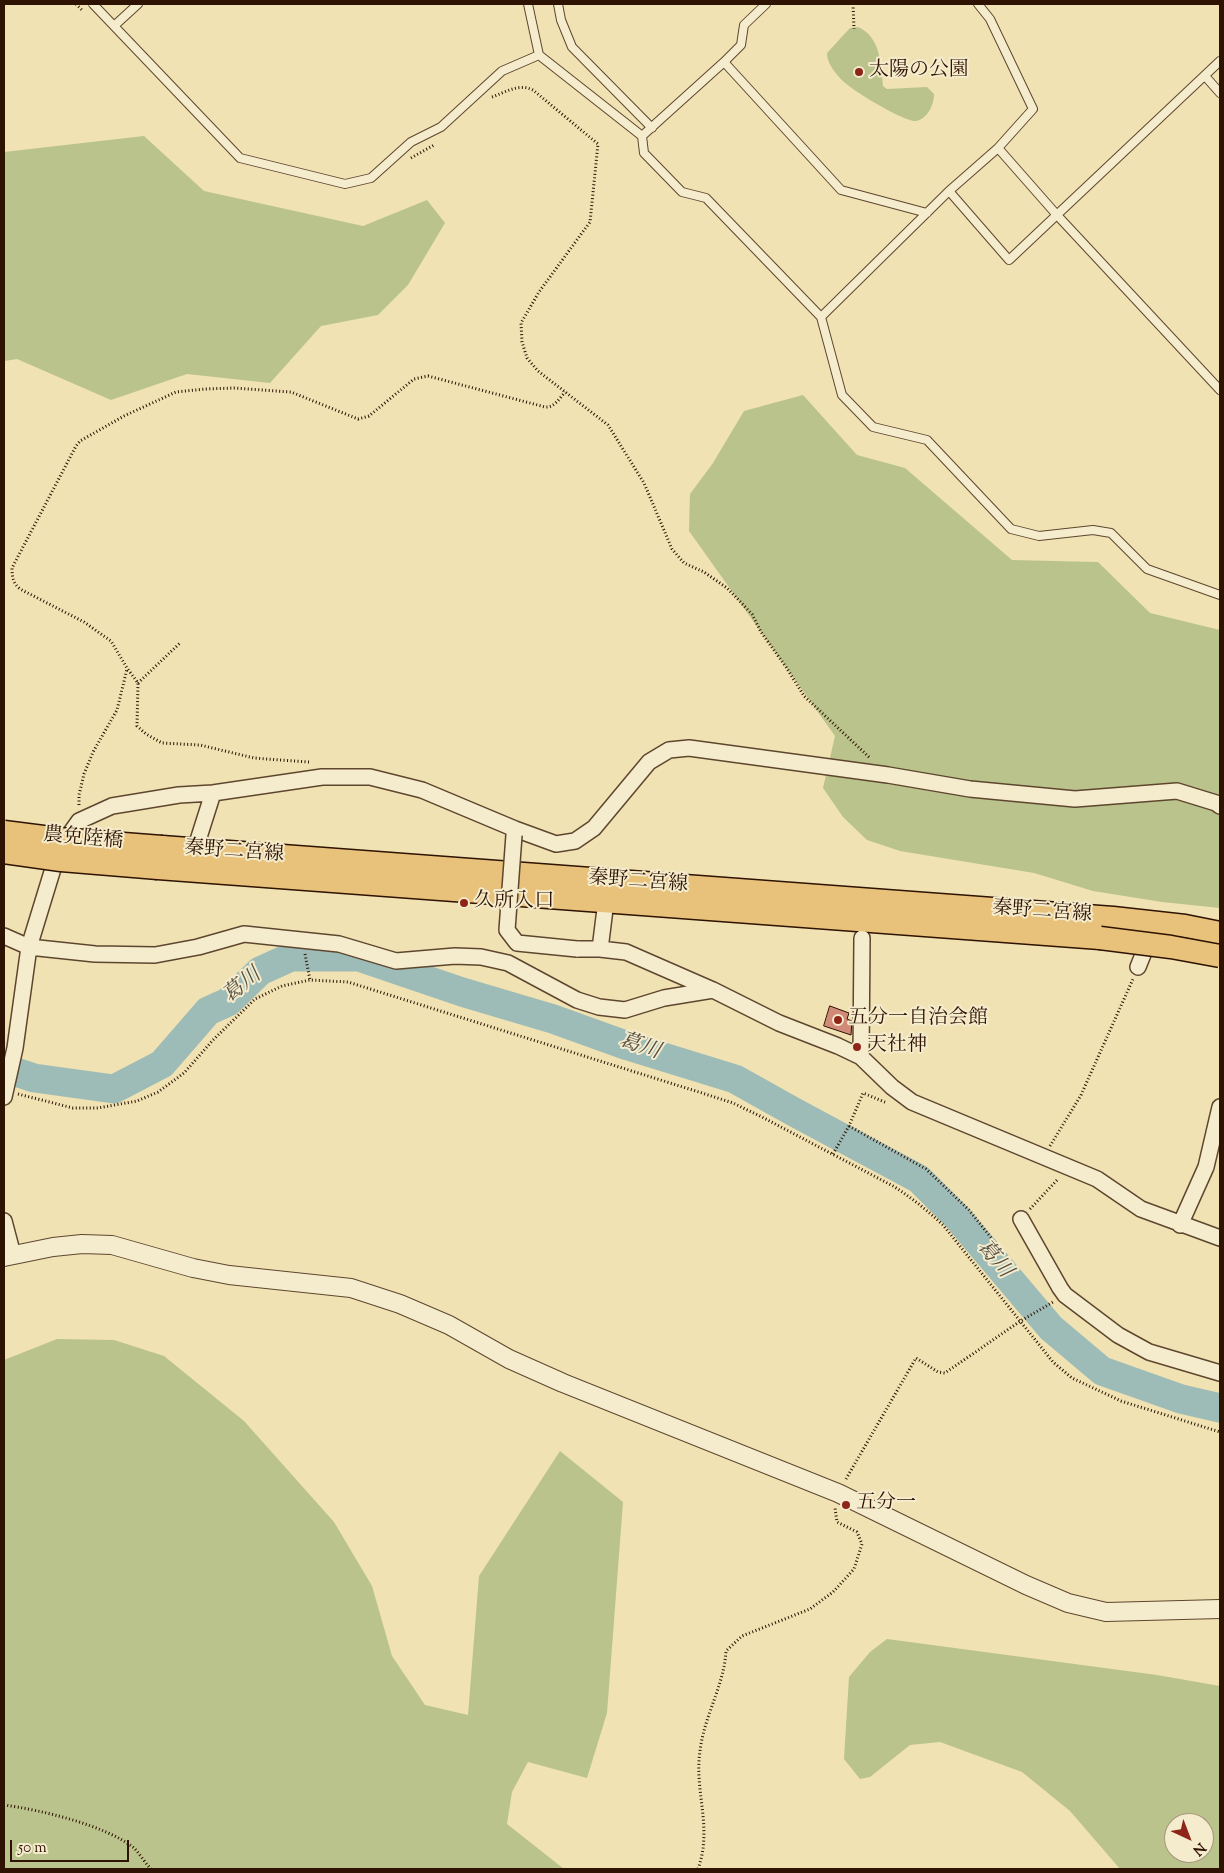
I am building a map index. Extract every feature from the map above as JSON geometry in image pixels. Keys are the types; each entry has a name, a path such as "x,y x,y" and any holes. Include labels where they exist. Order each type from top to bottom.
{"main road":[{"name":"農免陸橋","path":"4,832 59,839 160,857"},
{"name":"農免陸橋","path":"4,852 61,860 160,857"},
{"name":"秦野二宮線","path":"160,857 606,901 1100,938 1172,947 1220,956"},
{"name":"秦野二宮線","path":"192,860 1113,918 1185,926 1220,933"}],"street":[{"path":"5,1092 15,1048 29,947 59,849 79,821 112,806 179,795 213,794 322,777 370,777 422,790 515,832 556,844 575,841 594,828 649,762 669,750 689,748 888,775 970,789 1076,799 1177,791 1216,803 1220,806"},
{"path":"192,860 213,794"},
{"path":"515,832 507,930 517,943 626,952 713,990 779,1024 838,1046 861,1057 892,1087 912,1102 1097,1179 1141,1209 1180,1225 1220,1238"},
{"path":"600,949 606,901"},
{"path":"1138,967 1152,933 1220,946"},
{"path":"4,936 29,947 95,954 155,955 198,947 244,934 339,944 396,961 455,956 482,957 508,963 577,1000 599,1007 625,1010 664,998 713,990"},
{"path":"861,1057 862,938"},
{"path":"1180,1225 1206,1167 1220,1108"},
{"path":"1021,1219 1060,1288 1065,1295 1085,1311 1118,1335 1149,1352 1220,1373"},
{"path":"4,1221 8,1256 53,1247 82,1244 112,1245 193,1268 229,1275 351,1288 400,1304 449,1325 509,1359 563,1383 838,1493 1026,1585 1068,1603 1106,1612 1220,1609"}],"lane":[{"path":"93,4 240,158 345,184 371,178 411,142 441,127 502,71 539,55"},
{"path":"114,26 138,4"},
{"path":"528,4 539,55 642,136 644,154 682,192 706,198 822,317 842,395 873,427 927,440 1011,529 1039,536 1093,530 1110,533 1147,569 1220,595"},
{"path":"558,4 561,20 572,46 652,128"},
{"path":"642,136 741,45 744,25 766,4"},
{"path":"822,317 949,192 998,148 1033,109 990,19 978,4"},
{"path":"949,192 1009,260 1220,61"},
{"path":"724,62 841,190 927,214"},
{"path":"1204,76 1220,93"},
{"path":"998,148 1056,214 1220,390"}],"path":[{"path":"76,4 89,18"},
{"path":"853,4 854,28"},
{"path":"489,98 526,86 598,144 590,222 539,292 521,323 522,342 528,358 538,371 608,425 644,483 672,549 684,563 704,572 727,588 752,614 761,632 804,696 888,775"},
{"path":"410,159 439,142"},
{"path":"310,762 254,758 200,745 162,743 146,734 137,726 138,683 111,641 84,622 20,590 14,584 12,568 76,446 80,441 124,416 176,392 235,388 291,392 358,419 369,416 414,379 428,376 544,408 554,405 564,392"},
{"path":"138,683 180,643"},
{"path":"79,821 79,795 84,774 93,752 117,710 127,668"},
{"path":"305,952 309,980"},
{"path":"5,1092 73,1108 98,1108 137,1102 158,1092 184,1073 255,999 282,986 309,980 348,982 725,1101 762,1117 893,1186 928,1211 943,1225 1053,1362 1072,1378 1121,1401 1220,1432"},
{"path":"1043,1156 1081,1096 1132,984"},
{"path":"833,1154 848,1126 926,1169 969,1210 1001,1250"},
{"path":"1021,1219 1069,1167"},
{"path":"698,1869 705,1830 699,1753 704,1728 725,1668 726,1651 742,1636 810,1609 834,1592 854,1569 862,1544 857,1532 837,1522 834,1511 838,1493 916,1358 938,1372 945,1373 1019,1321 1046,1306"},
{"path":"4,1805 48,1812 118,1838 135,1849 150,1869"}],"green space":[{"name":"太陽の公園","path":"858,27 871,37 878,52 883,86 887,89 927,87 934,94 933,102 927,114 920,120 910,120 876,104 844,82 829,63 827,53 850,28"},
{"path":"144,136 204,191 363,226 427,200 445,223 408,285 378,315 321,326 270,383 187,374 111,400 17,359 4,361 4,152"},
{"path":"803,395 857,455 905,468 1012,560 1098,562 1150,613 1220,630 1220,908 1162,902 1093,891 1034,873 900,851 867,840 843,817 823,788 835,736 689,531 690,494 713,463 744,411"},
{"path":"57,1339 114,1340 164,1356 244,1421 334,1522 372,1586 392,1656 425,1705 468,1715 479,1576 560,1451 623,1502 607,1713 587,1778 528,1762 512,1792 507,1824 564,1869 4,1869 4,1360"},
{"path":"887,1639 1157,1675 1220,1686 1220,1869 1120,1869 1070,1811 1022,1772 940,1742 910,1745 870,1777 860,1779 844,1759 849,1677 870,1652"}],"building":[{"name":"五分一自治会館","path":"830,1006 849,1013 847,1019 852,1021 851,1035 824,1026"}],"waterway":[{"name":"葛川","path":"4,1068 34,1078 114,1089 162,1064 208,1011 228,1002 260,971 291,957 359,957 462,992 553,1019 628,1046 735,1079 919,1179 957,1217 1051,1328 1102,1371 1181,1399 1220,1408"}],"place":[{"name":"太陽の公園","path":"859,72"},
{"name":"久所入口","path":"464,903"},
{"name":"五分一自治会館","path":"838,1020"},
{"name":"天社神","path":"857,1047"},
{"name":"五分一","path":"846,1505"}]}
